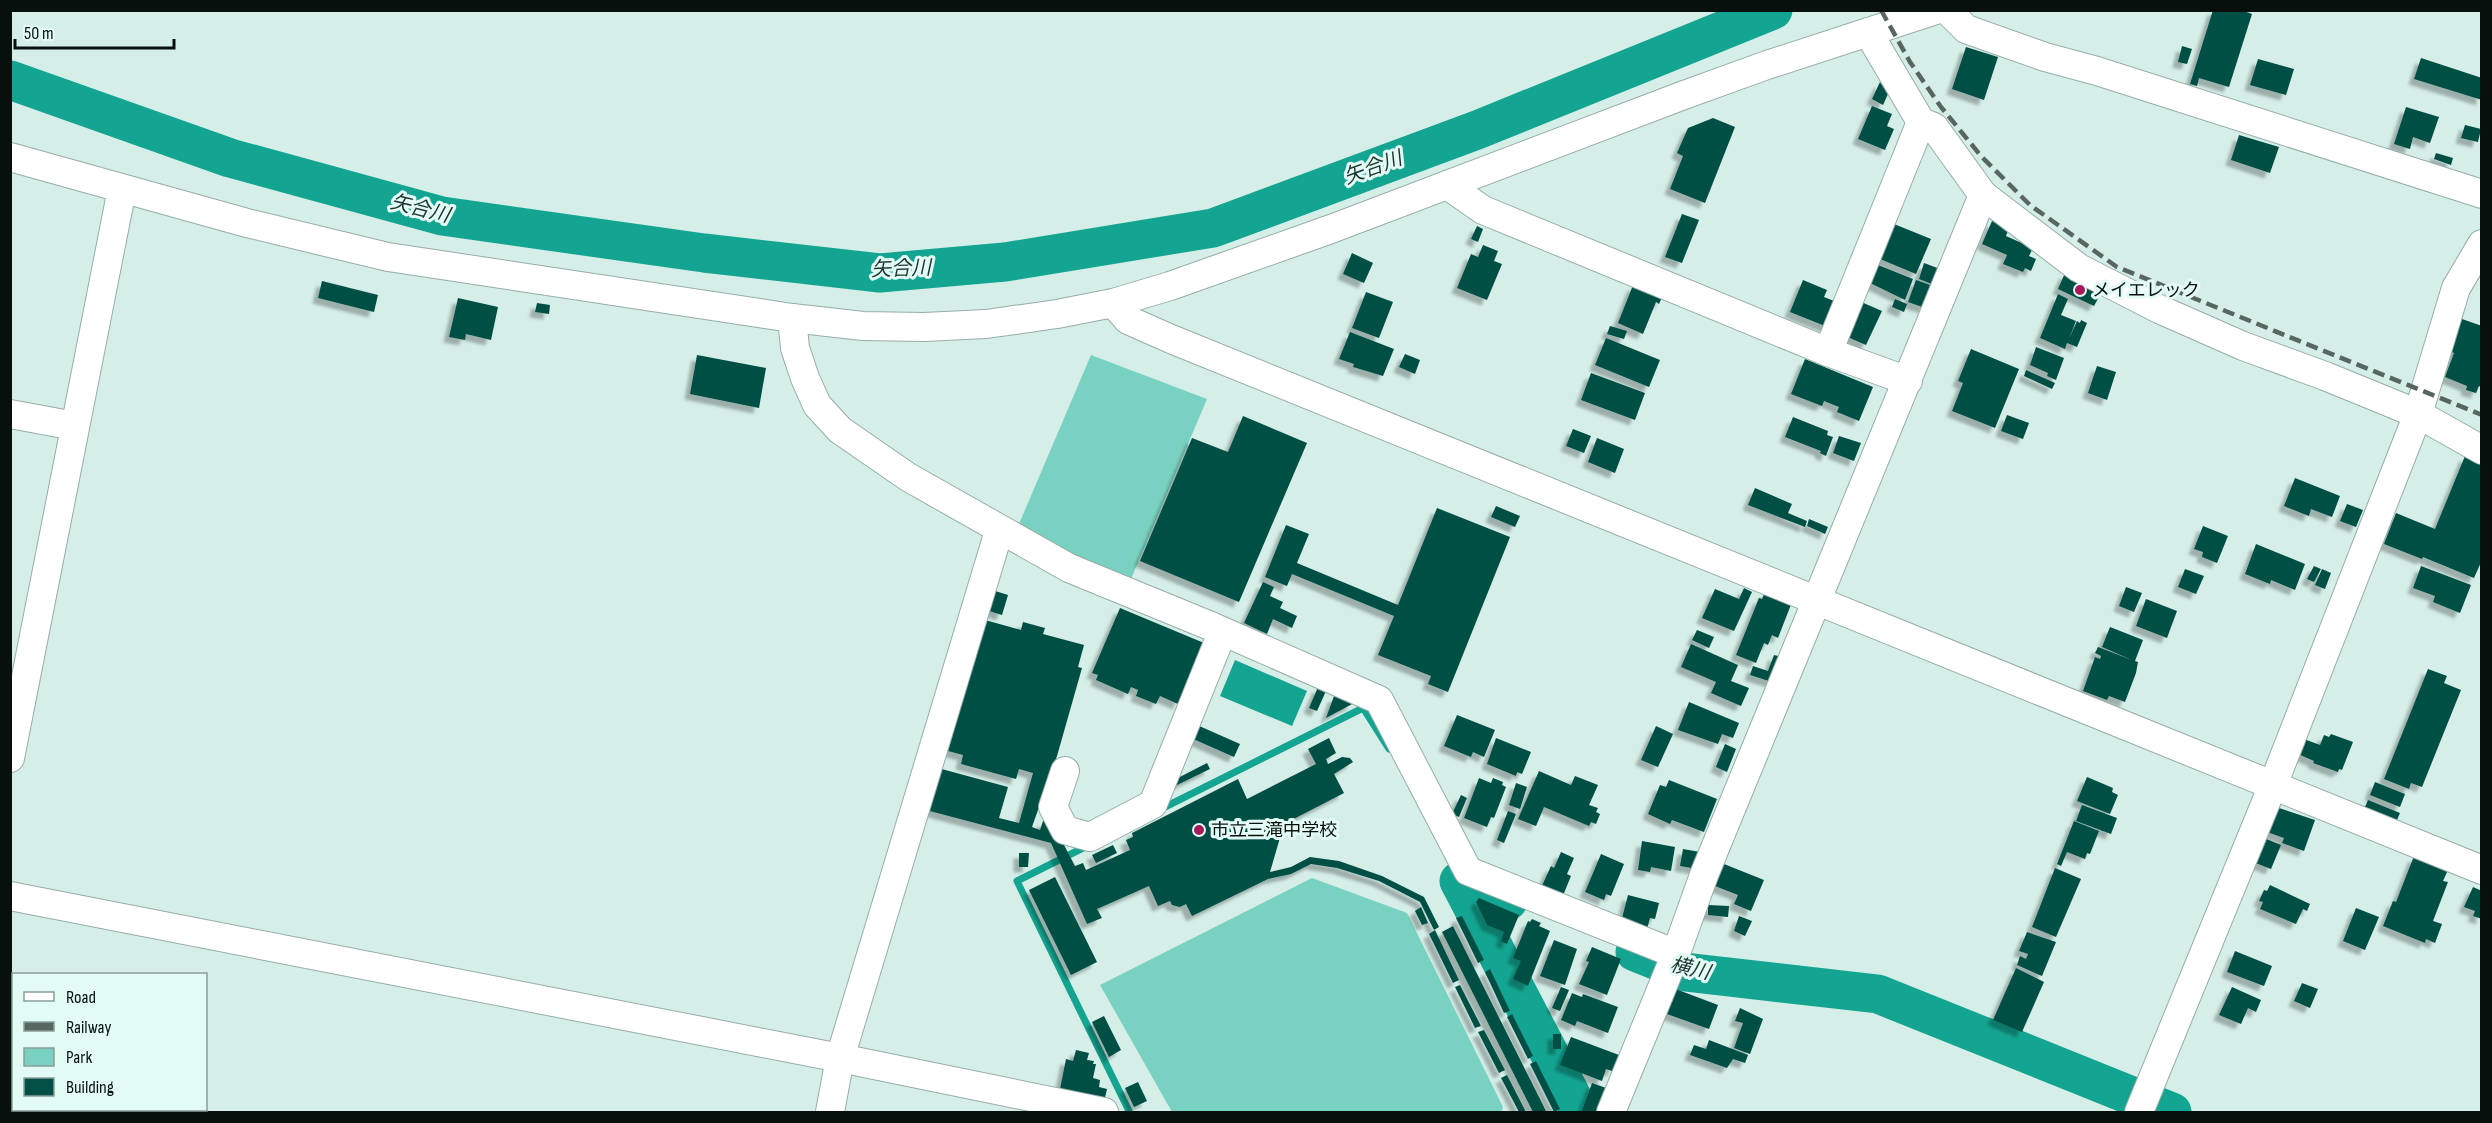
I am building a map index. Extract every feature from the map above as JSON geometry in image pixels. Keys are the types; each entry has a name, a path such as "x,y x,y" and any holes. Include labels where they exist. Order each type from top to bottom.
{"street":[{"path":"10,157 247,223 388,257 792,318 863,326 924,327 986,324 1113,303 1179,282 1447,185 1684,94 1936,10"},
{"path":"1947,10 1966,29 2044,57 2097,71 2481,194"},
{"path":"1868,32 1921,123 1934,127 1983,195 2079,268 2159,309 2242,346 2325,376 2418,414 2481,450"},
{"path":"1828,352 1921,123"},
{"path":"1447,185 1483,210 1828,352 1908,381"},
{"path":"10,758 122,189"},
{"path":"1611,1113 1673,961 1704,874 1983,195"},
{"path":"2142,1105 2273,785 2418,414 2456,288 2481,244"},
{"path":"1113,303 1128,320 1171,339 2481,870"},
{"path":"792,318 795,348 805,378 817,405 840,430 908,477 999,531 1069,568 1379,700 1468,871 1673,961"},
{"path":"10,414 75,426"},
{"path":"830,1113 840,1058 999,531"},
{"path":"1065,771 1053,807 1065,830 1090,837 1153,804 1222,633"},
{"path":"10,896 840,1058 1104,1113"}],"green space":[{"path":"1091,355 1207,399 1131,579 1068,554 1019,524"},
{"path":"1312,878 1407,913 1503,1107 1501,1112 1172,1112 1100,985"}],"shaded area":[{"path":"1235,660 1307,691 1292,726 1220,696"}],"building":[{"path":"2213,10 2241,10 2252,14 2229,87 2199,78 2197,86 2190,84"},
{"path":"2182,46 2192,49 2187,64 2178,62"},
{"path":"1966,47 1998,57 1984,100 1952,89"},
{"path":"2421,58 2482,78 2482,100 2414,79"},
{"path":"2258,59 2294,69 2286,95 2250,85"},
{"path":"1880,82 1888,94 1883,105 1872,99"},
{"path":"1872,106 1892,114 1887,126 1894,129 1885,150 1858,139"},
{"path":"2406,107 2439,117 2430,143 2413,137 2410,149 2394,144"},
{"path":"1713,118 1735,127 1705,203 1670,189 1683,156 1677,153 1688,128"},
{"path":"2465,125 2481,129 2478,142 2461,138"},
{"path":"2239,135 2279,147 2270,173 2231,160"},
{"path":"2436,153 2453,158 2451,165 2434,159"},
{"path":"1682,214 1699,220 1682,263 1665,257"},
{"path":"1992,221 2009,228 2006,236 2033,248 2029,256 2036,259 2031,271 2025,268 2023,272 2003,264 2007,255 1982,244"},
{"path":"1894,224 1931,239 1916,274 1880,259"},
{"path":"1477,226 1483,229 1478,242 1471,239"},
{"path":"1483,245 1498,251 1494,261 1502,264 1487,300 1457,288 1471,254 1478,257"},
{"path":"1352,253 1373,263 1364,283 1343,274"},
{"path":"1873,263 1913,279 1905,300 1866,281"},
{"path":"1924,263 1940,269 1934,285 1919,279"},
{"name":"メイエレック","path":"2065,273 2102,291 2094,306 2058,289"},
{"path":"1803,280 1827,290 1824,297 1839,303 1830,328 1790,312"},
{"path":"1916,280 1933,286 1925,308 1908,302"},
{"path":"322,281 378,295 374,312 318,298"},
{"path":"1633,285 1662,297 1659,304 1656,302 1643,334 1618,323"},
{"path":"1366,292 1393,302 1379,338 1352,328"},
{"path":"2058,294 2068,299 2061,315 2076,321 2069,339 2077,321 2087,323 2077,347 2067,343 2065,349 2040,338"},
{"path":"458,298 498,307 491,340 466,334 465,340 449,337"},
{"path":"1895,299 1907,304 1904,312 1892,307"},
{"path":"1859,301 1882,311 1866,345 1843,335"},
{"path":"537,303 550,305 549,314 535,312"},
{"path":"2462,319 2482,326 2482,388 2479,386 2476,393 2466,390 2467,386 2445,377 2454,353 2450,351"},
{"path":"1610,326 1627,331 1624,339 1607,334"},
{"path":"1350,332 1394,349 1383,376 1353,367 1354,364 1339,359"},
{"path":"1606,338 1660,360 1649,387 1595,365"},
{"path":"2036,347 2064,358 2056,380 2047,376 2048,373 2030,365"},
{"path":"1971,349 2019,369 1995,428 1952,411 1963,383 1958,381"},
{"path":"1405,354 1420,360 1415,374 1399,367"},
{"path":"697,355 766,368 759,408 690,394"},
{"path":"1805,359 1873,387 1859,421 1837,412 1839,407 1824,401 1822,406 1791,394"},
{"path":"2097,366 2116,372 2107,400 2088,393"},
{"path":"2026,370 2055,383 2052,389 2024,376"},
{"path":"1591,373 1645,393 1635,420 1581,400"},
{"path":"2007,415 2029,423 2023,439 2001,431"},
{"path":"1243,416 1307,443 1239,602 1140,561 1192,438 1228,452"},
{"path":"1793,417 1828,431 1827,435 1833,437 1826,456 1820,453 1821,451 1785,437"},
{"path":"1573,429 1591,436 1584,453 1566,446"},
{"path":"1839,436 1861,443 1854,461 1833,453"},
{"path":"1597,438 1624,449 1615,473 1588,462"},
{"path":"2465,456 2482,463 2482,560 2474,578 2384,544 2396,513 2435,529"},
{"path":"2295,478 2340,496 2332,517 2311,509 2309,516 2284,506"},
{"path":"1755,488 1792,504 1788,513 1807,521 1805,527 1748,505"},
{"path":"2347,504 2363,510 2356,527 2340,521"},
{"path":"1496,506 1520,516 1515,527 1491,517"},
{"path":"1437,508 1510,537 1448,692 1428,684 1431,676 1378,655 1394,616 1292,574 1287,586 1265,577 1286,525 1309,534 1297,563 1398,605"},
{"path":"1809,519 1828,527 1825,534 1807,526"},
{"path":"2203,526 2228,536 2217,563 2202,557 2203,552 2194,549"},
{"path":"2256,544 2305,564 2295,590 2271,580 2270,584 2245,574"},
{"path":"2314,566 2321,569 2314,582 2307,579"},
{"path":"2421,566 2471,585 2460,613 2433,602 2435,596 2413,588"},
{"path":"2185,569 2204,576 2196,594 2178,587"},
{"path":"2322,569 2331,573 2325,589 2315,585"},
{"path":"1263,582 1274,587 1270,596 1283,602 1280,608 1297,616 1292,628 1273,619 1267,634 1244,623"},
{"path":"2126,587 2142,593 2134,612 2119,606"},
{"path":"1744,588 1752,592 1734,631 1702,618 1715,589 1739,599"},
{"path":"992,590 1008,595 1002,615 986,610"},
{"path":"1765,592 1792,602 1778,638 1772,635 1768,645 1764,643 1756,663 1736,655 1759,598 1762,599"},
{"path":"2146,599 2177,611 2167,638 2136,626"},
{"path":"1120,608 1204,643 1178,704 1160,696 1156,704 1136,696 1138,690 1131,687 1128,694 1096,680 1098,675 1092,673"},
{"path":"985,620 1021,630 1023,622 1045,628 1043,634 1084,645 1078,667 1082,668 1057,756 1032,827 1040,830 1043,821 1053,824 1075,866 1083,863 1086,870 1130,850 1126,840 1133,837 1132,833 1238,779 1247,799 1316,764 1308,749 1329,738 1336,753 1326,759 1328,764 1342,757 1350,758 1353,762 1334,774 1344,793 1284,824 1270,872 1291,867 1310,857 1339,861 1382,876 1424,897 1439,927 1434,930 1420,902 1379,881 1337,868 1311,864 1291,874 1268,879 1192,916 1186,904 1180,907 1172,905 1170,901 1158,906 1149,886 1097,909 1102,918 1087,924 1051,843 926,810 938,768 1008,787 999,818 1019,823 1033,773 1019,769 1016,779 961,764 963,755 948,751"},
{"path":"2110,627 2143,640 2135,661 2138,662 2136,673 2125,702 2109,696 2107,700 2083,691 2095,657 2100,659 2101,656 2095,653 2098,647 2132,660 2102,647"},
{"path":"1697,630 1714,637 1709,648 1692,640"},
{"path":"1691,644 1738,665 1731,681 1749,688 1741,706 1711,693 1716,682 1681,667"},
{"path":"1774,655 1782,657 1772,682 1750,675 1753,666 1768,671"},
{"path":"2428,669 2447,676 2444,683 2461,690 2422,787 2411,783 2409,789 2384,779"},
{"path":"1318,687 1326,691 1317,711 1309,708"},
{"path":"1334,696 1354,703 1326,718"},
{"path":"1689,702 1739,723 1733,738 1722,734 1718,744 1678,730"},
{"path":"1457,715 1495,730 1484,757 1473,752 1471,757 1444,746"},
{"path":"1197,725 1240,744 1234,757 1191,738"},
{"path":"1656,726 1673,734 1658,767 1641,760"},
{"path":"2331,734 2353,742 2342,770 2339,769 2338,772 2313,763 2314,761 2298,754 2304,739 2320,745 2324,735 2329,737"},
{"path":"1496,738 1531,752 1522,774 1517,772 1516,776 1487,764"},
{"path":"1725,744 1736,749 1727,772 1716,767"},
{"path":"1207,763 1210,769 1175,786 1172,781"},
{"path":"1539,771 1571,785 1575,776 1598,785 1589,805 1598,808 1596,812 1600,814 1596,824 1591,822 1589,826 1544,807 1536,826 1518,819"},
{"path":"2087,777 2113,788 2112,792 2118,795 2110,814 2077,801"},
{"path":"1479,778 1491,783 1493,778 1503,782 1502,785 1506,787 1494,818 1491,817 1487,827 1464,818"},
{"path":"1669,780 1717,799 1704,832 1672,820 1670,824 1648,814 1660,785 1666,787"},
{"path":"2375,782 2405,794 2400,807 2370,795"},
{"path":"1516,783 1527,787 1520,809 1509,805"},
{"path":"1461,795 1467,798 1459,817 1452,814"},
{"path":"2368,800 2400,813 2397,820 2365,807"},
{"path":"2082,805 2117,818 2111,834 2076,821"},
{"path":"2276,807 2315,820 2304,851 2282,843 2284,838 2267,832"},
{"path":"1508,811 1516,814 1504,843 1497,840"},
{"path":"2074,821 2099,831 2090,854 2087,853 2085,859 2067,852 2061,866 2057,864"},
{"path":"2264,838 2281,845 2271,869 2253,862"},
{"path":"1642,841 1675,847 1671,871 1651,867 1650,872 1638,870"},
{"path":"1113,845 1117,853 1096,863 1092,855"},
{"path":"1683,849 1700,852 1697,869 1680,866"},
{"path":"1561,852 1574,858 1567,874 1571,876 1562,898 1541,888 1551,866 1554,868"},
{"path":"1019,853 1029,853 1028,867 1019,867"},
{"path":"1601,854 1624,864 1611,896 1606,894 1604,900 1585,892"},
{"path":"2414,856 2448,870 2443,881 2448,882 2433,921 2442,924 2435,943 2426,939 2425,943 2383,926 2393,901 2396,902"},
{"path":"1724,864 1764,880 1751,911 1734,904 1738,895 1715,886"},
{"path":"2055,868 2081,879 2056,937 2032,927"},
{"path":"1055,877 1097,962 1071,975 1029,890"},
{"path":"2270,885 2310,904 2307,911 2303,909 2296,924 2260,909 2263,902 2259,901 2264,890 2267,891"},
{"path":"2473,887 2482,891 2482,919 2473,916 2475,911 2464,907"},
{"path":"1628,895 1659,903 1655,919 1650,918 1647,929 1621,922"},
{"path":"1479,898 1519,915 1507,944 1501,941 1504,932 1487,925 1476,902"},
{"path":"1708,905 1729,906 1728,917 1708,915"},
{"path":"1421,907 1428,923 1422,925 1415,911"},
{"path":"2356,908 2379,917 2365,950 2343,941"},
{"path":"1462,916 1484,960 1478,963 1456,918"},
{"path":"1739,916 1752,921 1745,936 1734,931"},
{"path":"1532,919 1541,923 1539,926 1550,931 1528,986 1513,979 1521,961 1513,958 1528,921"},
{"path":"1453,926 1546,1111 1533,1112 1442,932"},
{"path":"1435,930 1459,980 1453,983 1429,934"},
{"path":"2027,932 2056,942 2042,976 2017,965 2020,956 2026,959 2028,954 2019,951"},
{"path":"1554,940 1577,949 1565,985 1540,976"},
{"path":"1592,947 1621,959 1607,995 1579,984 1589,962 1586,961"},
{"path":"2235,951 2272,966 2264,986 2227,972"},
{"path":"2016,968 2044,982 2022,1032 1993,1020"},
{"path":"1490,969 1510,1011 1504,1013 1485,972"},
{"path":"2302,983 2318,989 2310,1008 2294,1001"},
{"path":"1460,985 1481,1026 1475,1028 1455,987"},
{"path":"1561,987 1569,990 1560,1011 1552,1008"},
{"path":"2232,987 2261,1000 2256,1012 2248,1008 2241,1024 2219,1015"},
{"path":"1673,988 1718,1005 1709,1029 1664,1013"},
{"path":"1572,993 1582,997 1583,994 1618,1007 1608,1033 1577,1021 1575,1026 1561,1020"},
{"path":"1740,1008 1763,1019 1750,1054 1734,1048 1743,1023 1735,1021"},
{"path":"1512,1014 1533,1056 1528,1059 1507,1017"},
{"path":"1104,1016 1121,1050 1109,1057 1092,1022"},
{"path":"1484,1030 1505,1070 1499,1073 1478,1032"},
{"path":"1553,1034 1561,1034 1561,1049 1553,1049"},
{"path":"1571,1037 1619,1055 1612,1071 1606,1069 1602,1081 1560,1065"},
{"path":"1709,1040 1748,1055 1745,1063 1733,1059 1727,1068 1690,1055 1694,1045 1706,1049"},
{"path":"1076,1050 1089,1053 1087,1060 1094,1061 1093,1064 1096,1064 1093,1078 1100,1080 1099,1087 1107,1089 1104,1102 1060,1089 1066,1059 1073,1061"},
{"path":"1536,1061 1560,1109 1554,1112 1530,1064"},
{"path":"1507,1075 1526,1112 1519,1112 1501,1078"},
{"path":"1138,1082 1147,1101 1134,1107 1125,1088"},
{"path":"1592,1083 1609,1089 1600,1112 1582,1111"}],"waterway":[{"name":"矢合川","path":"10,80 230,158 442,216 704,253 880,273 1005,262 1213,228 1477,130 1773,10"},
{"path":"1161,809 1363,708 1389,749"},
{"path":"1087,846 1017,881 1129,1111"},
{"name":"横川","path":"1508,901 1459,881 1580,1112"},
{"name":"横川","path":"1635,952 1685,972 1878,994 2172,1112"}],"railway":[{"path":"1881,10 1910,62 1941,107 1981,156 2030,205 2117,267 2482,415"}],"place":[{"name":"メイエレック","path":"2080,290"},
{"name":"市立三滝中学校","path":"1199,830"}]}
